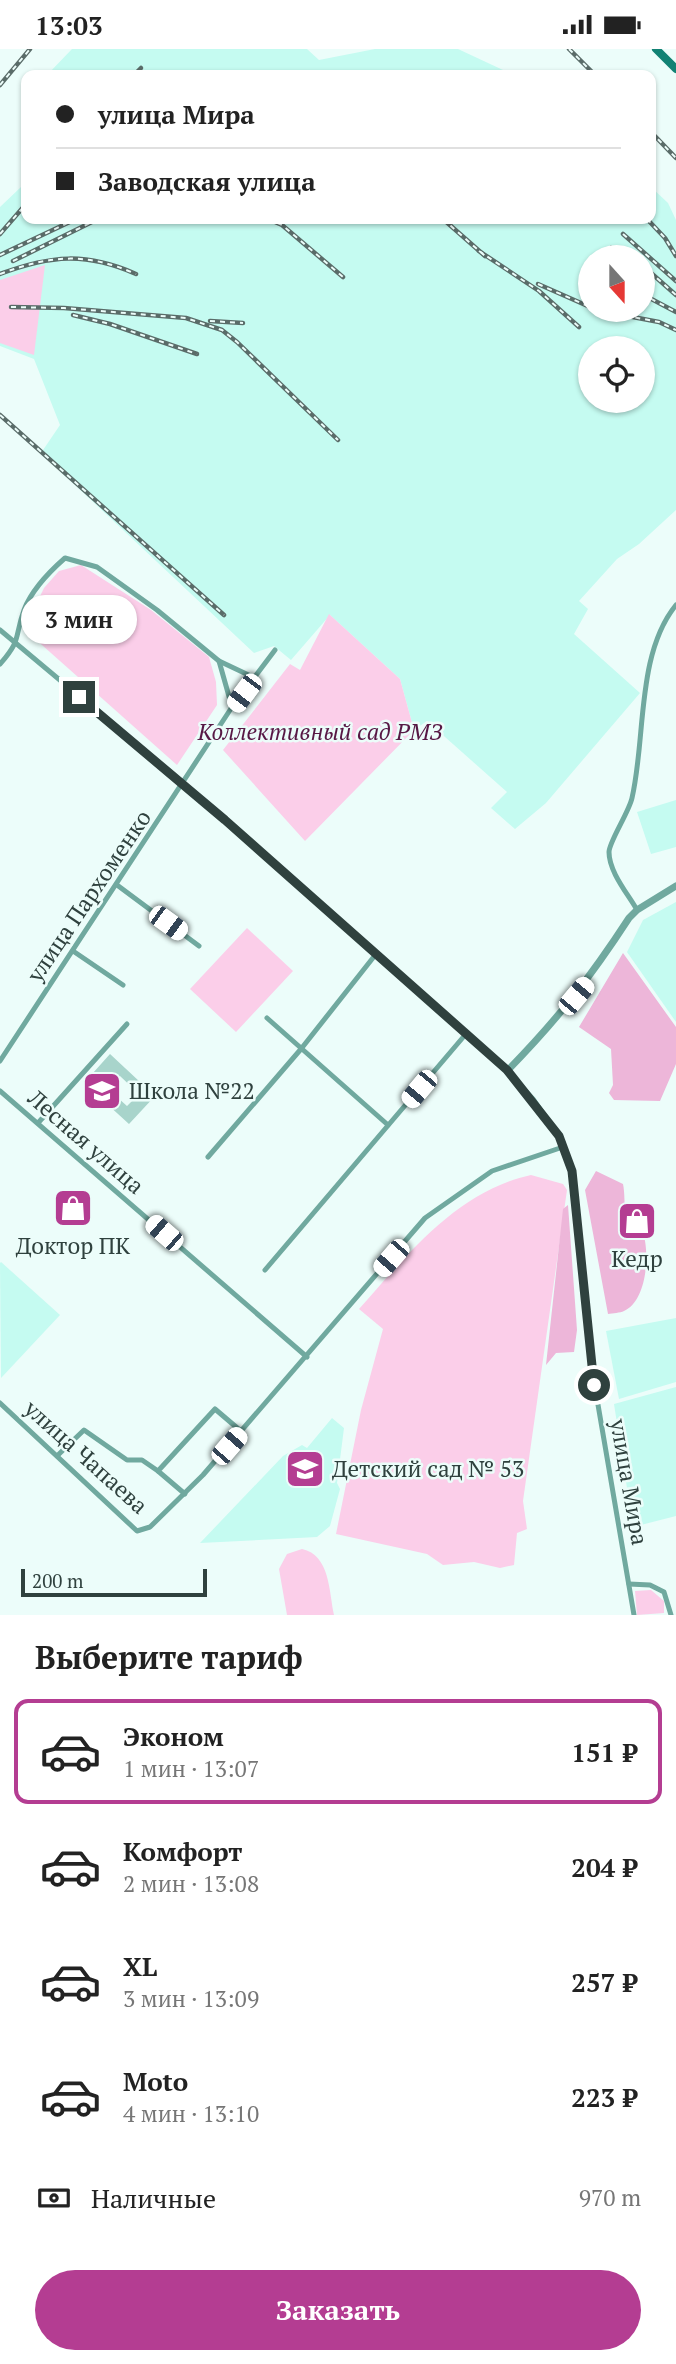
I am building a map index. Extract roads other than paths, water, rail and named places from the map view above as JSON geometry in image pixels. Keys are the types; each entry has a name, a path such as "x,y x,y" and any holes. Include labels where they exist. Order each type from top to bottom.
{"main road":[{"path":"656,49 676,69"}],"street":[{"path":"0,664 17,645 25,609 44,576 65,558 97,568 157,610 219,661 255,678"},
{"path":"637,910 613,869 608,850 632,799 652,657 658,633 676,605"},
{"name":"улица Мира","path":"0,630 184,785 507,1070 559,1136 572,1171 590,1359 634,1615"},
{"name":"улица Пархоменко","path":"0,1061 233,707 275,650"},
{"path":"219,661 233,707"},
{"path":"117,885 199,946"},
{"path":"507,1070 550,1028 589,980 637,910 676,886"},
{"path":"73,951 123,985"},
{"path":"208,1157 301,1049 376,954"},
{"path":"267,1018 388,1125"},
{"path":"38,1123 127,1024"},
{"path":"265,1270 465,1035"},
{"name":"Лесная улица","path":"0,1091 307,1357"},
{"path":"58,1455 84,1430 127,1460 142,1460 185,1494 242,1432 425,1218 492,1171 563,1147"},
{"name":"улица Чапаева","path":"0,1403 137,1531 150,1527 185,1494"},
{"path":"158,1471 215,1409 242,1432"},
{"path":"629,1584 650,1585 664,1592 671,1615"}],"railway":[{"path":"0,85 30,49"},
{"path":"569,49 590,70"},
{"path":"656,137 676,158"},
{"path":"0,234 21,210"},
{"path":"0,255 65,224"},
{"path":"13,261 88,224"},
{"path":"280,224 343,277"},
{"path":"449,224 485,256"},
{"path":"652,224 665,238 676,256"},
{"path":"623,234 676,281"},
{"path":"479,251 539,291 579,327"},
{"path":"0,274 36,263 68,259 101,262 136,274"},
{"path":"655,276 676,295"},
{"path":"538,284 578,302"},
{"path":"655,301 676,312"},
{"path":"11,307 64,308 186,318 222,330 338,440"},
{"path":"73,315 110,324 197,354"},
{"path":"210,321 243,323"},
{"path":"655,321 676,330"},
{"path":"0,415 224,615"}],"place":[{"name":"Школа №22","path":"102,1091"},
{"name":"Доктор ПК","path":"73,1208"},
{"name":"Кедр","path":"637,1221"},
{"name":"Детский сад № 53","path":"305,1469"}],"park label":[{"name":"Коллективный сад РМЗ","path":"320,732"}]}
